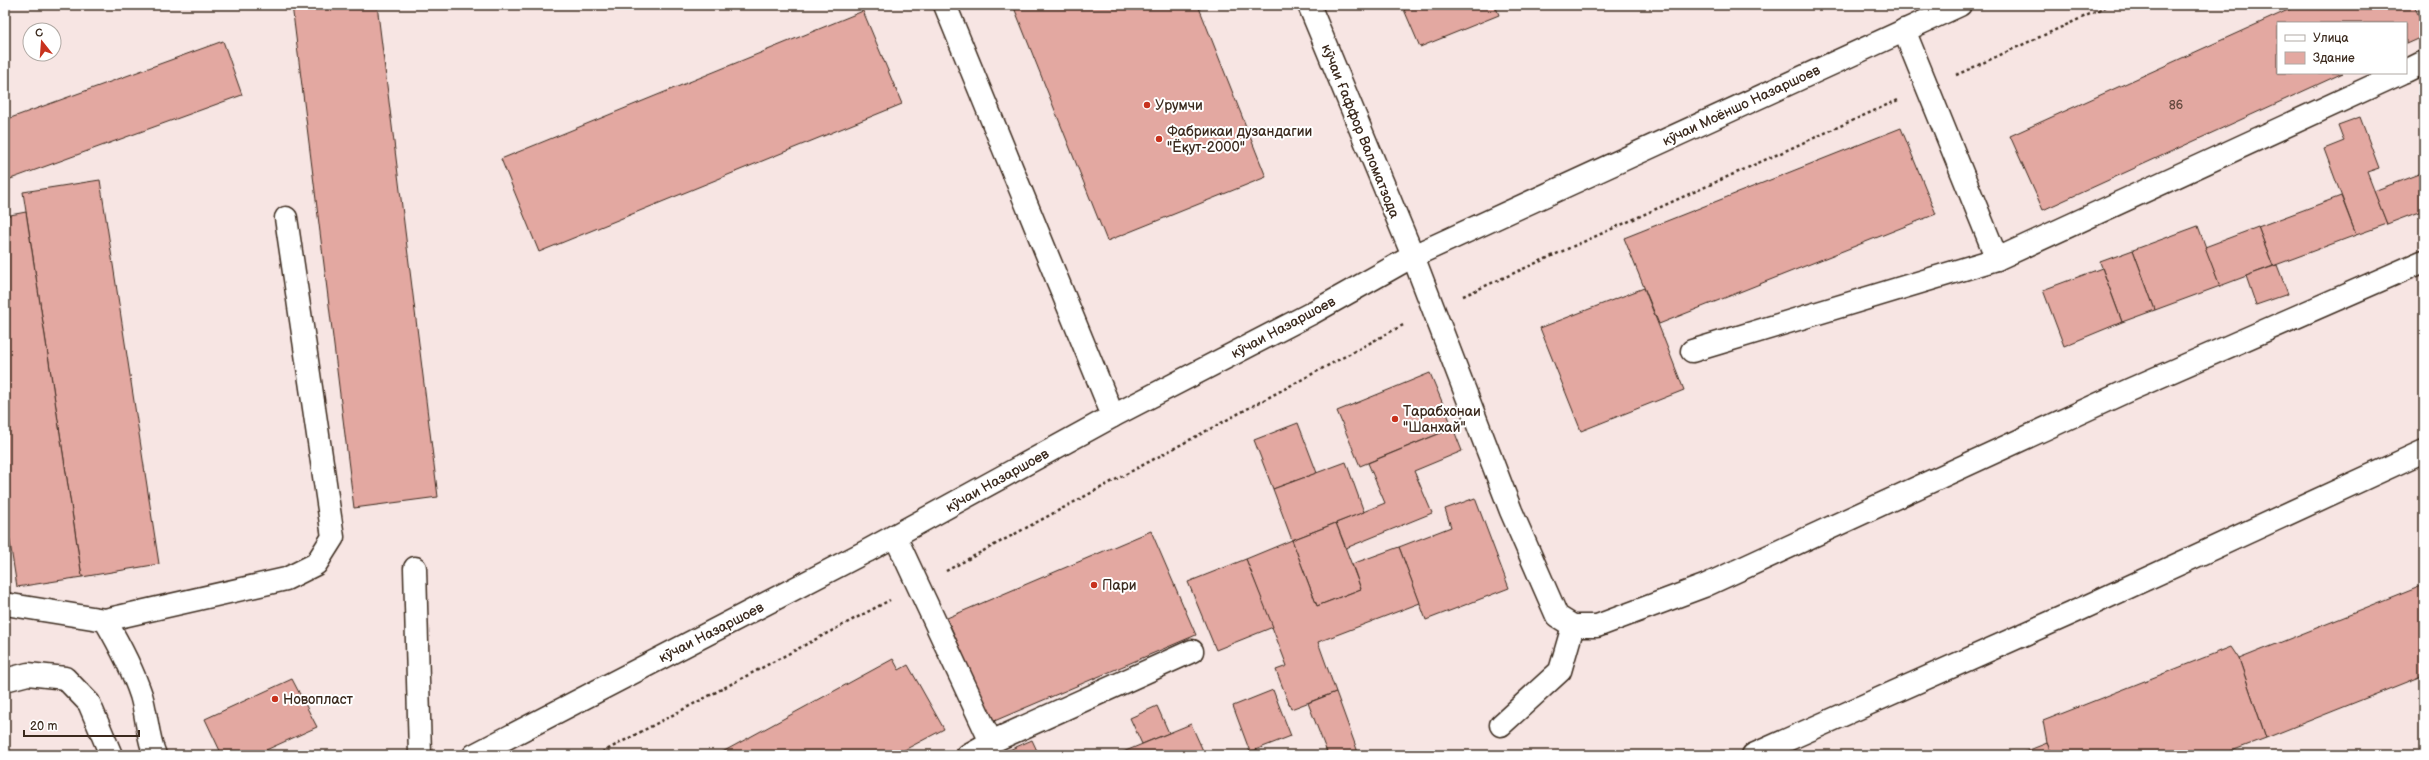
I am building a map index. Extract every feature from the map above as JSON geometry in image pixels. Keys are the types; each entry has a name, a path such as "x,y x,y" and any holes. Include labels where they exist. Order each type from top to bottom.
{"street":[{"path":"945,5 1113,416"},
{"name":"кӯчаи Ғаффор Валоматзода","path":"1309,5 1413,256 1510,511 1557,616 1573,626"},
{"name":"кӯчаи Моёншо Назаршоев","path":"1521,206 1960,5"},
{"path":"1904,30 1997,259"},
{"path":"2407,70 2424,62"},
{"path":"1692,351 1997,259 2399,74"},
{"name":"кӯчаи Назаршоев","path":"474,755 895,536 1113,416 1312,313 1413,256 1521,206"},
{"path":"5,604 105,620 286,579 316,564 333,536 286,218"},
{"path":"1501,724 1560,671 1573,626 1597,626 1704,586 2129,390 2424,261"},
{"path":"1754,755 2081,609 2424,451"},
{"path":"895,536 991,742"},
{"path":"416,568 420,755"},
{"path":"105,620 125,655 141,696 150,744 155,755"},
{"path":"968,755 991,742 1192,651"},
{"path":"5,680 28,674 64,678 89,703 111,755"}],"path":[{"path":"597,755 919,585 1434,309 2110,5"}],"building":[{"path":"292,5 377,5 438,497 354,508"},
{"name":"Фабрикаи дузандагии \"Ёқут-2000\"","path":"1013,5 1198,5 1266,177 1107,241"},
{"path":"1402,5 1495,5 1499,15 1420,47"},
{"path":"2299,5 2414,5 2424,28 2424,36 2407,44 2407,22 2277,22 2277,74 2341,74 2043,210 2010,136"},
{"path":"863,11 902,104 539,252 501,159"},
{"path":"223,41 242,95 5,181 5,120"},
{"path":"2360,117 2379,168 2367,172 2387,224 2356,235 2324,149 2344,141 2338,125"},
{"path":"1901,128 1936,214 1659,324 1624,238"},
{"path":"2424,172 2424,210 2387,224 2374,191"},
{"path":"100,180 159,564 82,577 23,192"},
{"path":"2341,196 2356,235 2273,266 2258,227"},
{"path":"26,212 82,577 17,587 5,510 5,216"},
{"path":"2198,226 2220,286 2155,310 2133,250"},
{"path":"2258,227 2273,266 2220,286 2205,247"},
{"path":"2133,250 2155,310 2122,322 2100,262"},
{"path":"2277,265 2288,294 2256,305 2246,276"},
{"path":"2102,268 2122,322 2064,346 2043,290"},
{"path":"1644,288 1684,390 1581,431 1540,328"},
{"name":"Тарабхонаи \"Шанхай\"","path":"1430,373 1453,428 1360,466 1337,411"},
{"path":"1298,423 1317,473 1273,489 1254,440"},
{"path":"1453,428 1462,451 1414,471 1432,513 1346,548 1336,523 1385,503 1368,463"},
{"path":"1346,462 1364,512 1292,540 1273,489"},
{"path":"1475,498 1509,588 1426,620 1399,547 1451,527 1445,509"},
{"path":"1336,523 1361,589 1317,606 1292,540"},
{"path":"1151,531 1196,635 992,722 947,618"},
{"path":"1292,540 1317,606 1361,589 1352,564 1399,547 1420,603 1318,642 1336,692 1291,709 1276,670 1287,666 1246,559"},
{"path":"1246,559 1273,627 1216,650 1188,582"},
{"path":"2424,585 2424,675 2266,738 2239,659"},
{"path":"2231,647 2239,659 2266,738 2221,755 2052,755 2047,743 2043,721"},
{"path":"893,659 899,670 908,665 944,729 895,755 717,755"},
{"name":"Новопласт","path":"292,679 317,727 255,755 222,755 205,719"},
{"path":"1273,690 1291,736 1250,752 1233,706"},
{"path":"1336,692 1359,755 1328,755 1308,703"},
{"path":"1157,706 1169,733 1142,744 1130,718"},
{"path":"1191,724 1205,755 1116,755 1169,733"},
{"path":"1032,740 1039,755 1000,754"},
{"path":"2047,743 2052,755 2017,755"}],"place":[{"name":"Урумчи","path":"1147,105"},
{"name":"Фабрикаи дузандагии \"Ёқут-2000\"","path":"1159,139"},
{"name":"Тарабхонаи \"Шанхай\"","path":"1395,419"},
{"name":"Пари","path":"1094,585"},
{"name":"Новопласт","path":"275,699"}]}
